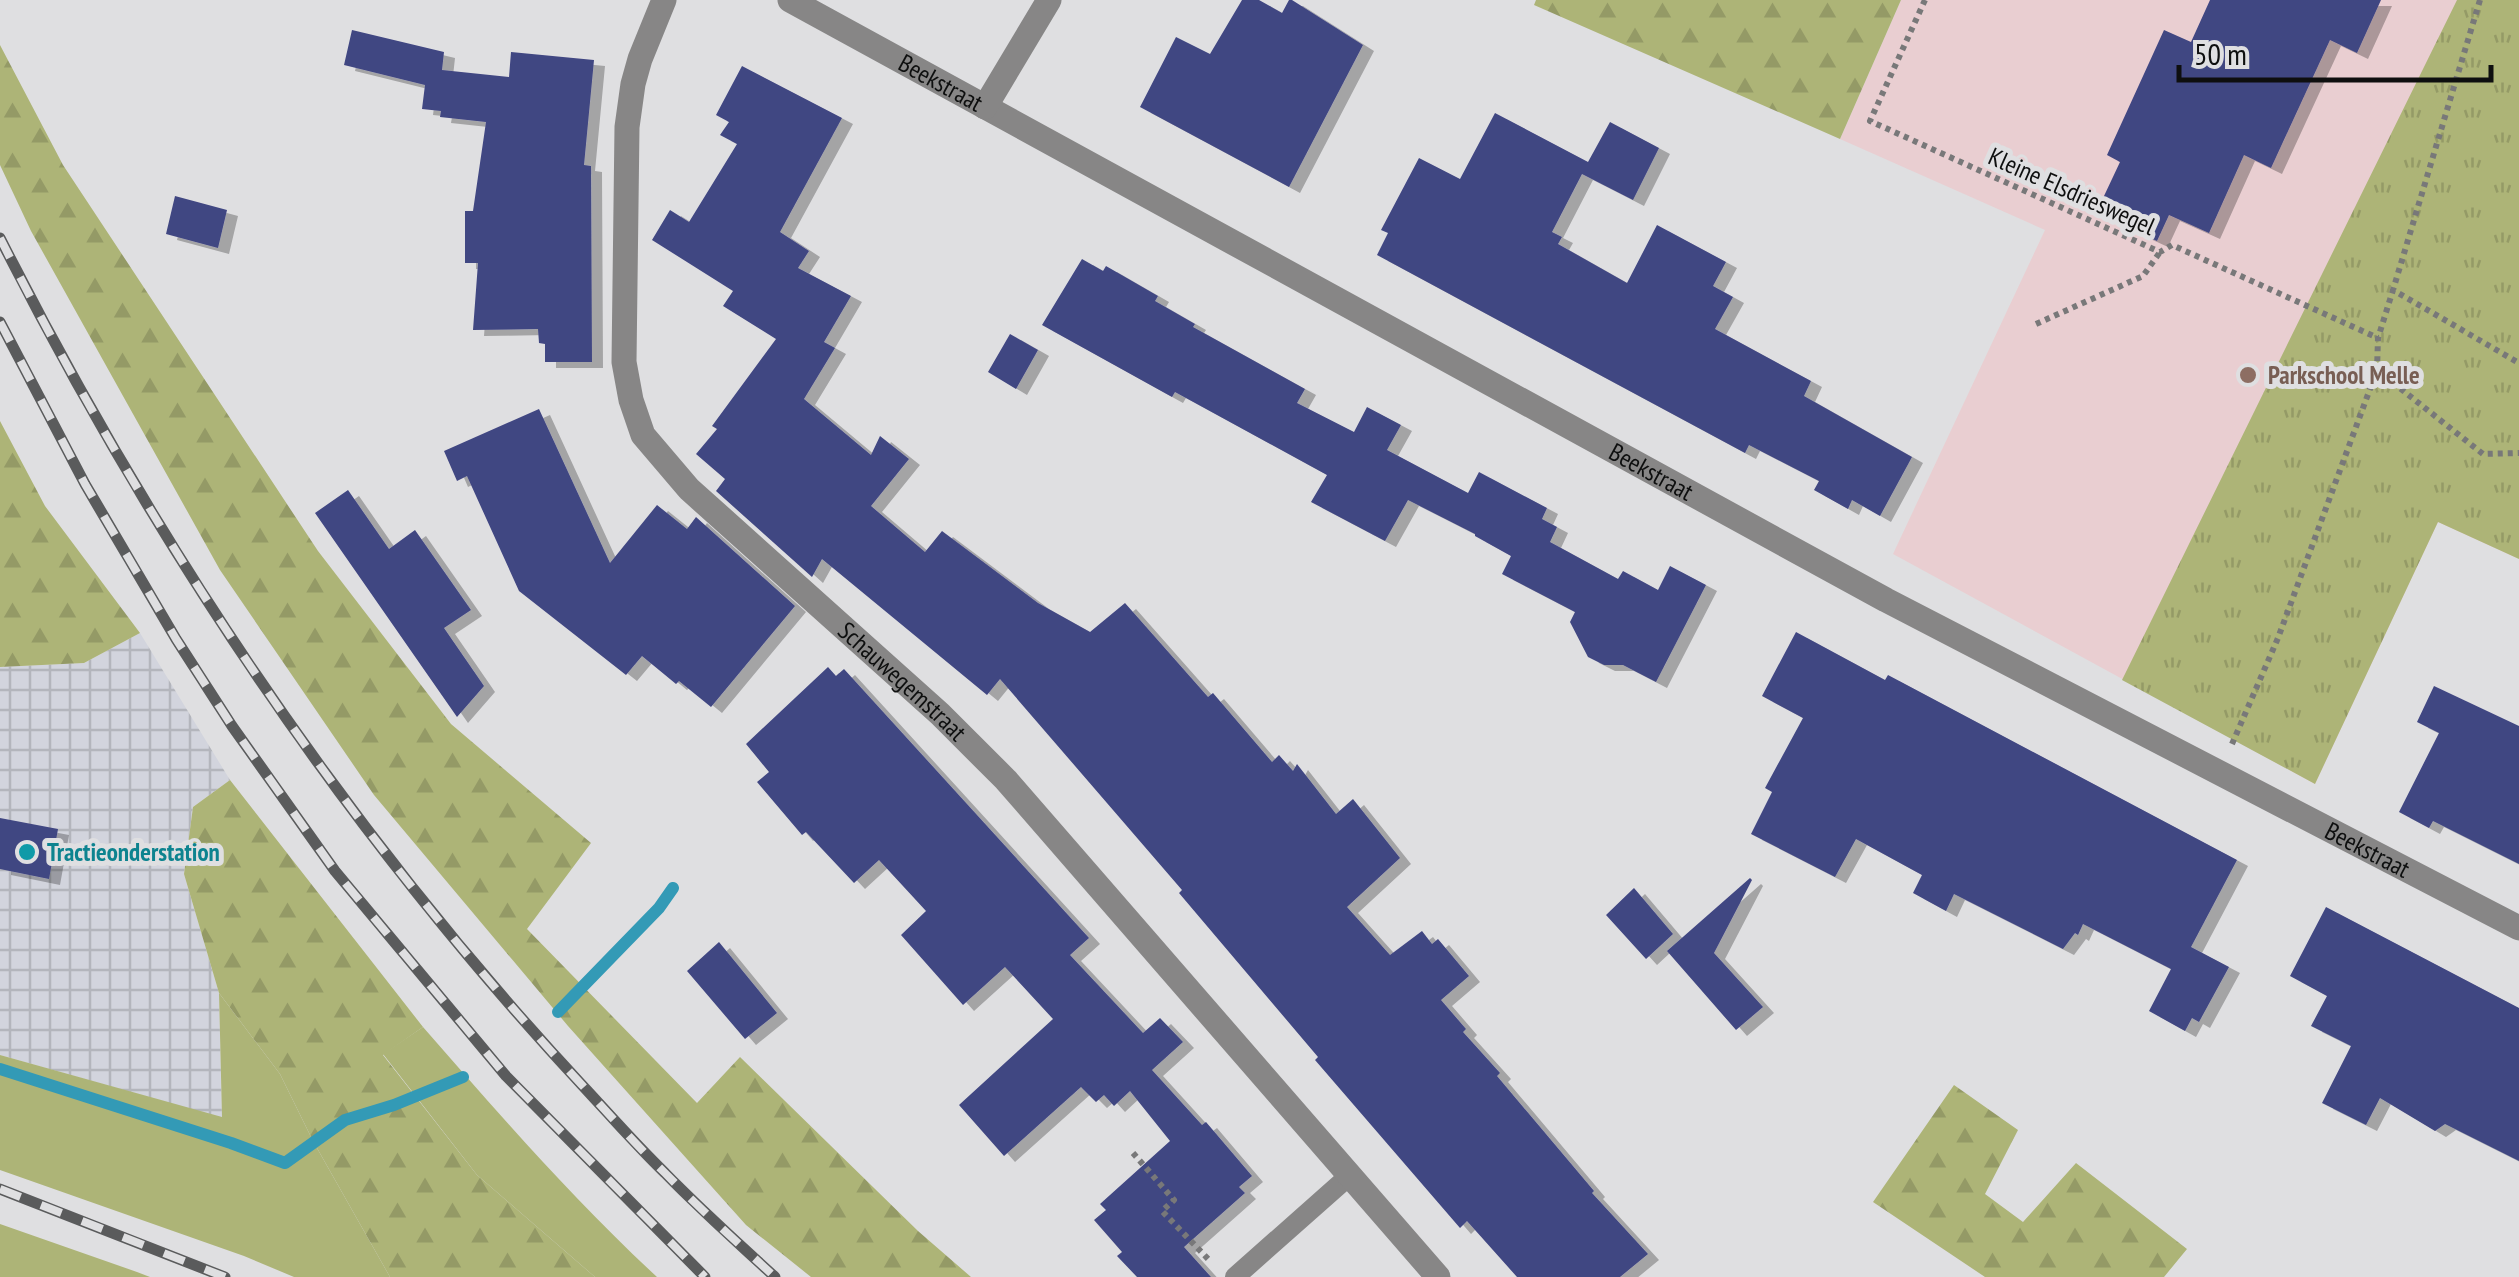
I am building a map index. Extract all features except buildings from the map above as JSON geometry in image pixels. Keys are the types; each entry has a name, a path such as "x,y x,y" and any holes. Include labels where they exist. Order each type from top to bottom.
{"street":[{"name":"Schauwegemstraat","path":"664,0 636,71 627,127 624,362 643,435 690,490 940,714 1006,780 1438,1277"},
{"name":"Beekstraat","path":"790,0 1886,600 2519,928"},
{"path":"985,107 1049,0"}],"lane":[{"path":"1235,1277 1349,1176"}],"path":[{"name":"Kleine Elsdrieswegel","path":"1925,0 1870,122 2160,252 2172,245 2378,338"},
{"path":"2220,773 2278,638 2377,370 2378,338 2480,0"},
{"path":"2036,324 2143,276 2160,252"},
{"path":"2394,290 2519,362"},
{"path":"2377,370 2483,454 2519,454"},
{"path":"1133,1154 1174,1200 1162,1210 1212,1264"}],"shaded area":[{"name":"Parkschool Melle","path":"1901,0 2519,0 2519,559 2438,522 2315,784 1893,554 2045,230 1840,139"},
{"path":"140,633 230,780 193,807 184,874 219,993 222,1118 0,1055 0,667 84,663"}],"green space":[{"path":"1536,0 1901,0 1840,139 1534,5"},
{"path":"2457,0 2519,0 2519,559 2438,522 2315,784 2122,680"},
{"path":"0,45 63,165 318,551 451,724 591,843 527,929 697,1103 740,1057 918,1231 971,1277 811,1277 746,1225 568,1026 374,795 220,570 31,231 0,165"},
{"path":"0,421 45,506 140,633 84,663 0,667"},
{"path":"230,780 423,1027 383,1055 477,1175 595,1277 390,1277 280,1074 219,993 184,874 193,807"},
{"path":"219,993 280,1074 390,1277 294,1277 0,1170 0,1055 222,1117"},
{"path":"423,1027 566,1186 657,1277 595,1277 477,1175 383,1054"},
{"path":"1954,1085 2018,1130 1985,1194 2023,1222 2076,1163 2187,1249 2164,1277 1985,1277 1873,1202"},
{"path":"0,1224 137,1272 150,1277 0,1277"}],"waterway":[{"path":"558,1012 659,908 673,888"},
{"path":"0,1069 285,1163 345,1120 463,1077"}],"railway":[{"path":"0,238 123,464 190,574 335,787 496,989 582,1085 678,1186 775,1277"},
{"path":"0,322 85,484 176,639 335,871 506,1076 705,1277"},
{"path":"0,1189 225,1277"}],"place":[{"name":"Parkschool Melle","path":"2248,375"},
{"name":"Tractieonderstation","path":"27,852"}]}
